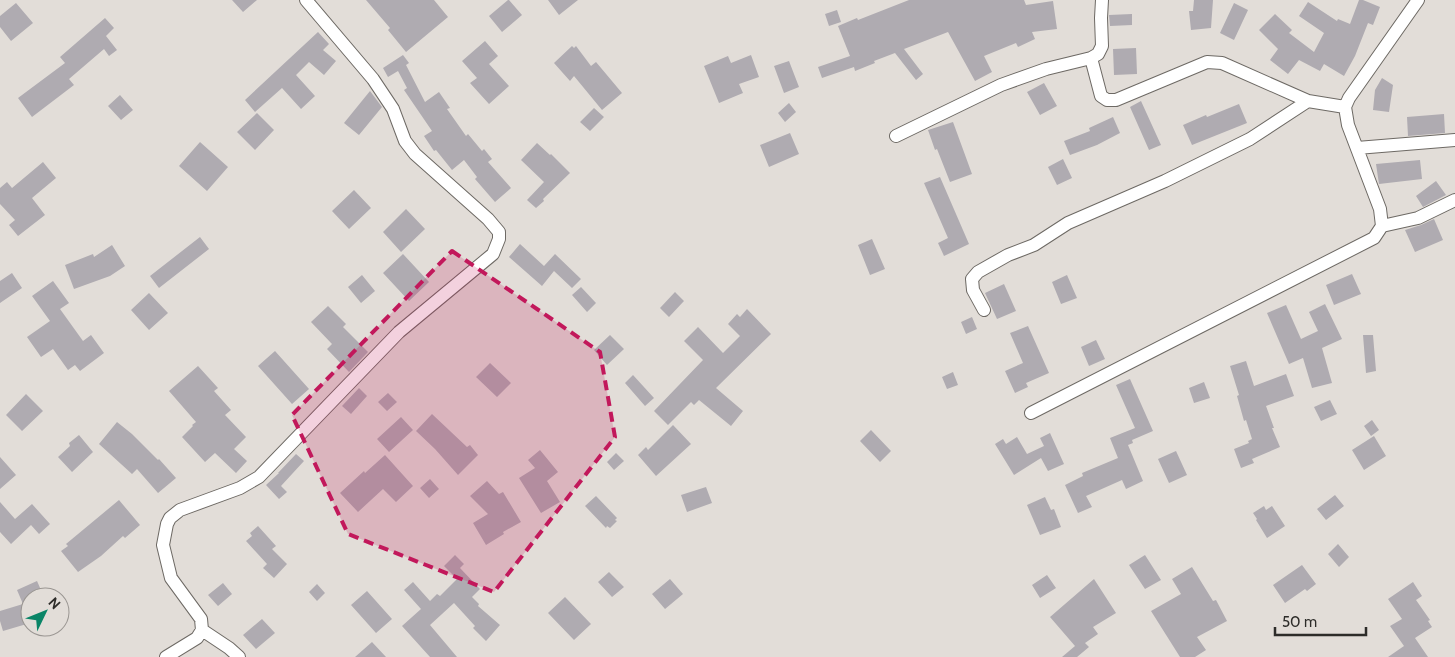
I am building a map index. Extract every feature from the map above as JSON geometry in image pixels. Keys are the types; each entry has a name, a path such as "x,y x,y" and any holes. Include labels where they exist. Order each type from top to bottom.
{"street":[{"path":"166,657 197,638 202,630 201,620 171,578 163,545 166,524 170,518 180,510 240,488 259,477 399,332 493,254 499,239 499,232 488,219 415,154 405,141 393,109 372,79 306,0"},
{"path":"896,136 1001,84 1046,69 1091,58 1098,54 1102,46 1102,0"},
{"path":"1032,413 1374,238 1382,226 1380,209 1348,125 1345,107 1349,98 1418,0"},
{"path":"1091,58 1101,96 1107,100 1116,100 1207,62 1222,63 1308,101 1345,107"},
{"path":"984,310 973,290 972,279 978,272 1008,255 1034,245 1068,223 1165,181 1250,139 1308,101"},
{"path":"1357,148 1455,140"},
{"path":"1382,226 1418,218 1455,200"},
{"path":"202,630 239,657"}],"highlighted area":[{"path":"452,251 600,352 615,437 494,592 348,534 292,415"}],"building":[{"path":"232,0 257,0 243,12"},
{"path":"366,0 434,0 448,17 406,52 388,30 390,28"},
{"path":"508,0 522,15 502,32 489,16"},
{"path":"548,0 578,0 559,15"},
{"path":"909,0 1024,0 1026,5 1053,1 1057,29 1032,32 1035,39 1018,47 1016,43 984,56 992,72 975,81 948,32 904,49 923,74 916,80 895,53 855,71 854,67 822,78 818,67 850,56 838,26"},
{"path":"1194,0 1213,0 1211,28 1191,30 1189,11 1193,11"},
{"path":"1359,0 1380,7 1373,25 1368,23 1355,56 1344,76 1324,64 1320,71 1299,60 1288,74 1270,60 1278,49 1259,30 1275,14 1292,30 1289,33 1314,52 1324,33 1299,16 1308,2 1337,21 1338,19 1350,24"},
{"path":"16,3 33,23 11,41 0,27 0,16"},
{"path":"1234,3 1248,10 1234,40 1220,33"},
{"path":"837,10 841,22 829,26 825,14"},
{"path":"1132,14 1132,25 1110,26 1109,15"},
{"path":"105,18 114,28 106,36 117,50 109,56 104,49 69,79 74,85 32,117 18,98 65,63 60,57"},
{"path":"318,32 329,44 323,50 336,61 324,75 309,62 296,75 315,96 301,109 282,88 255,112 245,100"},
{"path":"485,41 498,56 489,64 509,86 489,104 470,83 477,78 462,61"},
{"path":"572,46 574,48 576,46 591,66 596,62 622,93 602,110 574,76 570,81 554,63"},
{"path":"1136,48 1137,74 1114,75 1113,49"},
{"path":"403,55 409,63 406,65 425,102 439,92 450,108 447,109 466,136 468,134 482,151 484,149 492,159 488,162 511,188 495,202 475,179 477,177 464,160 452,170 436,150 434,151 424,136 432,131 404,90 407,88 398,71 388,77 383,68"},
{"path":"751,55 759,77 739,84 743,93 719,103 704,66 728,56 731,63"},
{"path":"789,61 799,87 784,93 774,66"},
{"path":"1382,78 1393,85 1389,112 1373,110 1375,90"},
{"path":"1044,83 1057,106 1040,115 1027,92"},
{"path":"370,91 382,107 359,135 344,123"},
{"path":"120,95 133,110 121,120 108,106"},
{"path":"1141,101 1161,145 1149,150 1130,107"},
{"path":"789,103 796,112 785,122 778,113"},
{"path":"1239,104 1247,123 1192,145 1183,125"},
{"path":"594,108 604,117 590,131 580,122"},
{"path":"257,113 274,130 255,150 237,132"},
{"path":"1444,114 1445,133 1408,136 1407,117"},
{"path":"1113,117 1120,133 1097,145 1070,155 1064,141 1090,131 1089,128"},
{"path":"953,122 972,174 950,182 928,130"},
{"path":"790,133 799,154 769,167 760,145"},
{"path":"200,142 228,167 207,191 179,166"},
{"path":"537,143 570,173 536,208 527,200 544,182 521,160"},
{"path":"1063,159 1072,178 1057,185 1048,167"},
{"path":"1420,160 1422,179 1379,184 1376,164"},
{"path":"43,162 56,178 32,198 45,215 18,236 9,225 15,220 0,204 0,188 7,182 12,188"},
{"path":"940,177 969,244 944,256 938,243 948,238 924,183"},
{"path":"1436,181 1446,195 1423,207 1416,196"},
{"path":"354,190 371,208 349,229 332,211"},
{"path":"406,209 425,229 401,252 383,232"},
{"path":"1434,219 1443,240 1415,252 1405,230"},
{"path":"200,237 209,249 159,288 150,276"},
{"path":"872,239 885,269 870,275 858,245"},
{"path":"520,244 544,266 555,254 581,279 572,288 554,271 542,286 509,257"},
{"path":"112,245 125,266 110,276 74,289 65,265 93,254 94,257"},
{"path":"403,254 429,282 409,301 383,273"},
{"path":"12,273 22,288 0,303 0,281"},
{"path":"1352,274 1361,294 1334,305 1326,285"},
{"path":"362,275 375,291 361,303 348,287"},
{"path":"1067,275 1077,298 1061,304 1052,282"},
{"path":"53,281 69,303 60,309 83,341 91,335 104,353 80,371 75,365 68,370 53,349 41,357 27,337 50,321 32,296"},
{"path":"1004,284 1016,311 997,319 985,293"},
{"path":"581,287 596,303 587,312 572,295"},
{"path":"675,292 684,301 669,317 660,308"},
{"path":"149,293 168,313 149,330 131,310"},
{"path":"1325,304 1342,339 1322,348 1332,383 1312,388 1303,358 1289,364 1267,313 1286,305 1301,339 1318,331 1309,312"},
{"path":"328,306 346,324 343,327 368,352 349,372 327,349 332,344 311,322"},
{"path":"747,309 771,334 716,388 743,411 731,426 699,400 694,405 691,402 668,425 654,411 703,360 684,341 698,327 723,353 740,336 728,324 737,314 740,317"},
{"path":"972,317 977,329 966,334 961,322"},
{"path":"1028,326 1049,373 1026,383 1028,387 1015,393 1005,371 1023,363 1010,333"},
{"path":"610,335 624,349 607,365 594,350"},
{"path":"1363,335 1373,335 1376,371 1366,373"},
{"path":"1096,340 1105,359 1089,366 1081,347"},
{"path":"275,351 309,389 292,404 258,366"},
{"path":"1246,361 1254,386 1286,374 1294,396 1266,406 1280,447 1252,459 1254,463 1241,468 1234,449 1249,443 1248,441 1252,439 1246,420 1244,421 1237,396 1239,395 1230,366"},
{"path":"490,363 511,383 497,397 476,377"},
{"path":"198,366 218,388 214,391 231,410 225,415 246,437 234,449 247,461 236,473 215,453 205,462 182,437 196,422 169,391"},
{"path":"953,372 958,385 947,389 942,377"},
{"path":"633,375 654,398 645,406 625,383"},
{"path":"1130,379 1153,431 1132,440 1133,443 1128,445 1143,481 1126,489 1122,480 1086,496 1092,507 1078,513 1065,485 1083,476 1082,473 1118,458 1110,438 1135,428 1116,385"},
{"path":"1204,382 1210,398 1194,403 1189,388"},
{"path":"359,388 367,396 351,414 342,406"},
{"path":"388,393 397,402 387,411 378,402"},
{"path":"26,394 43,411 22,431 6,415"},
{"path":"1330,400 1337,414 1321,421 1314,407"},
{"path":"432,414 467,447 470,445 478,455 458,475 416,431"},
{"path":"401,417 413,430 389,452 377,439"},
{"path":"1372,420 1379,430 1371,436 1364,426"},
{"path":"117,422 159,459 176,478 158,493 137,469 132,474 99,444"},
{"path":"673,425 691,444 656,476 638,455 646,447 648,450"},
{"path":"871,430 891,451 880,462 860,441"},
{"path":"1050,433 1064,464 1048,471 1041,458 1014,475 995,444 1003,439 1006,444 1017,437 1027,454 1044,446 1040,438"},
{"path":"79,435 93,452 72,472 58,457 70,446 69,443"},
{"path":"1374,436 1386,456 1364,470 1352,450"},
{"path":"540,450 558,472 547,481 560,502 541,513 519,478 535,468 528,460"},
{"path":"1176,451 1187,475 1169,483 1158,459"},
{"path":"616,453 624,461 614,470 607,462"},
{"path":"296,454 304,461 281,486 287,492 279,499 266,485"},
{"path":"385,455 413,486 396,502 383,489 358,512 340,493"},
{"path":"0,457 16,475 0,489"},
{"path":"430,479 439,489 429,498 420,488"},
{"path":"487,481 499,494 503,492 521,522 503,532 504,534 486,545 473,523 488,514 470,496"},
{"path":"706,487 712,503 687,512 681,495"},
{"path":"1335,495 1344,506 1326,520 1317,509"},
{"path":"596,496 617,518 615,520 617,521 610,528 607,526 606,528 585,506"},
{"path":"1045,497 1051,510 1054,509 1061,527 1040,535 1027,505"},
{"path":"119,500 140,525 125,538 123,536 101,556 78,572 61,551 68,546 66,544"},
{"path":"0,502 15,519 32,504 50,524 39,534 31,525 11,544 0,532"},
{"path":"1264,506 1266,510 1272,506 1285,526 1267,538 1253,513"},
{"path":"258,526 276,546 272,549 287,564 274,578 263,568 267,564 246,541 252,536 250,533"},
{"path":"1338,544 1349,557 1339,567 1328,554"},
{"path":"455,555 464,564 460,568 480,589 472,597 479,604 478,606 500,625 486,641 473,628 475,626 454,603 430,625 457,657 430,657 402,626 421,609 404,590 413,582 430,601 437,594 440,596 457,579 444,566"},
{"path":"1145,555 1161,580 1145,589 1129,565"},
{"path":"1302,565 1316,584 1285,603 1273,585"},
{"path":"1192,567 1213,601 1216,600 1227,621 1197,637 1206,650 1195,657 1180,657 1151,611 1181,594 1172,579"},
{"path":"609,572 624,587 612,597 598,582"},
{"path":"1047,575 1056,588 1040,598 1032,585"},
{"path":"670,579 683,594 665,609 652,594"},
{"path":"1094,579 1116,613 1093,627 1098,634 1085,643 1089,647 1077,657 1062,657 1075,646 1050,617"},
{"path":"37,581 40,587 24,587"},
{"path":"1413,582 1422,596 1416,600 1430,620 1428,621 1432,627 1415,638 1428,657 1388,657 1404,646 1390,626 1402,619 1388,599"},
{"path":"223,583 232,594 218,606 208,595"},
{"path":"317,584 325,593 317,601 309,592"},
{"path":"367,591 392,619 376,633 351,605"},
{"path":"565,597 591,624 574,640 548,613"},
{"path":"20,605 20,626 3,631 0,611"},
{"path":"262,619 275,633 256,649 243,635"},
{"path":"372,642 386,657 355,657"}]}
